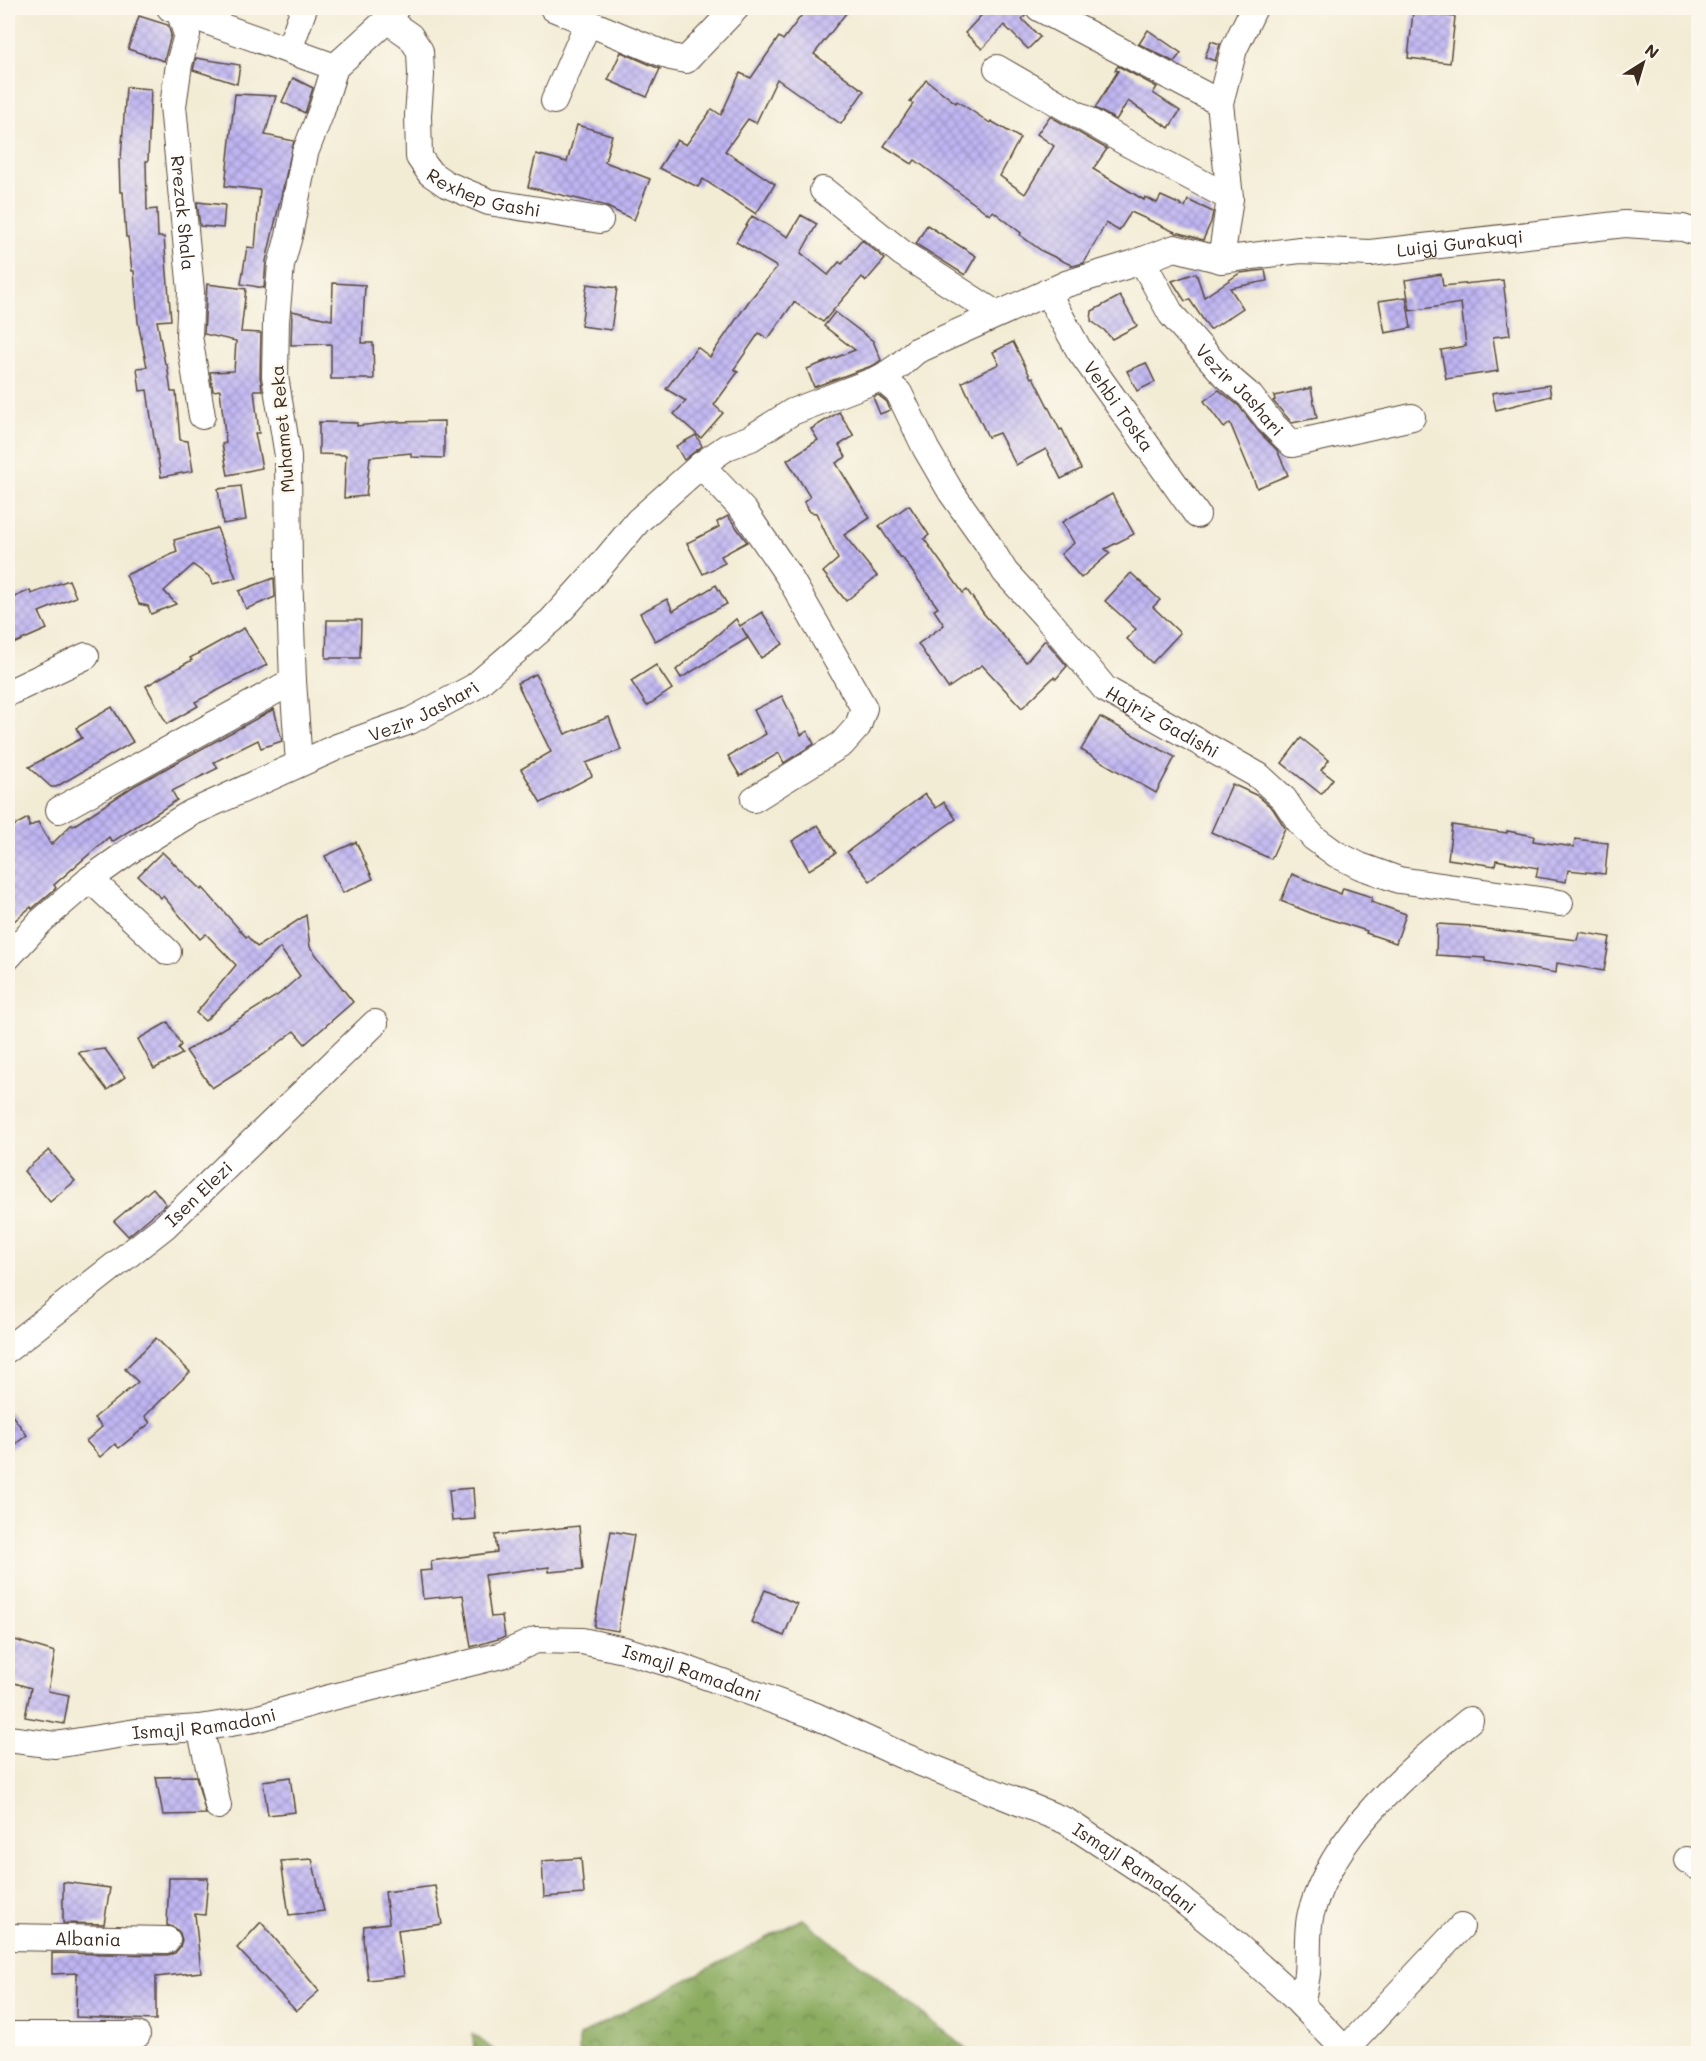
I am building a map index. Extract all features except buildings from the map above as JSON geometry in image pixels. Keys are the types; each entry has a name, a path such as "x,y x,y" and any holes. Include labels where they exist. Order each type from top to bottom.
{"street":[{"path":"289,50 303,8"},
{"path":"558,9 671,57 686,60 736,8"},
{"path":"1039,8 1220,103"},
{"path":"1221,260 1230,198 1220,103 1234,49 1254,8"},
{"path":"175,9 335,67 391,14"},
{"name":"Rrezak Shala","path":"175,9 187,35 179,64 173,106 191,291 189,336 202,416"},
{"name":"Rexhep Gashi","path":"391,14 420,51 419,157 430,173 447,184 489,202 600,220"},
{"path":"554,101 588,23"},
{"name":"Muhamet Reka","path":"299,763 289,572 288,456 275,376 276,321 280,266 289,236 305,153 335,67"},
{"path":"997,68 1125,142 1230,198"},
{"path":"823,190 902,253 996,314"},
{"name":"Luigj Gurakuqi","path":"1221,260 1300,250 1370,253 1625,224 1683,228 1698,233"},
{"name":"Vezir Jashari","path":"8,957 40,922 90,879 131,850 191,813 337,747 410,721 474,687 552,620 638,521 701,465 727,447 751,438 792,412 881,378 916,351 1066,284 1175,248 1221,260"},
{"name":"Vezir Jashari","path":"1142,260 1171,314 1222,372 1250,396 1271,423 1292,444 1412,417"},
{"name":"Vehbi Toska","path":"1047,292 1079,350 1197,515"},
{"name":"Hajriz Gadishi","path":"881,378 900,393 926,449 951,492 1005,572 1046,617 1105,689 1259,776 1284,799 1314,838 1336,854 1360,866 1399,880 1560,903"},
{"path":"701,465 745,512 788,575 864,708 858,726 842,744 754,799"},
{"path":"8,693 86,656"},
{"path":"59,810 293,681"},
{"path":"90,879 168,952"},
{"name":"Isen Elezi","path":"8,1349 165,1226 375,1023"},
{"name":"Ismajl Ramadani","path":"8,1739 55,1745 136,1732 200,1728 255,1719 502,1655 536,1640 582,1641 624,1650 678,1666 816,1716 901,1755 1066,1821 1162,1884 1221,1931 1301,2004 1347,2051"},
{"path":"1301,2004 1307,1974 1310,1916 1320,1885 1342,1849 1373,1807 1418,1763 1470,1720"},
{"path":"200,1728 218,1806"},
{"path":"1347,2051 1461,1927"},
{"name":"Albania","path":"8,1937 167,1940"},
{"path":"8,2035 137,2036"}],"green space":[{"path":"803,1919 972,2053 579,2053 579,2036"},
{"path":"473,2034 498,2053 474,2053"}]}
